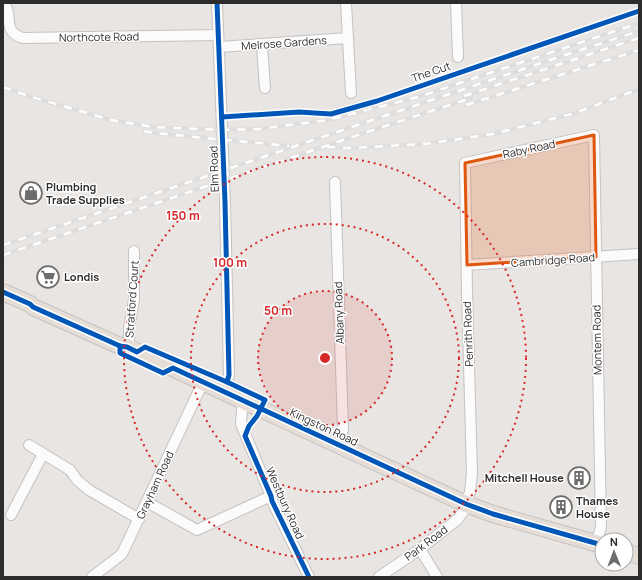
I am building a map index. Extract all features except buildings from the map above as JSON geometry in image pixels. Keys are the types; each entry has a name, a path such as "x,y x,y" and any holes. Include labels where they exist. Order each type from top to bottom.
{"main road":[{"name":"Kingston Road","path":"3,292 30,304 35,308 114,343 127,347 466,504 494,514 594,543"}],"street":[{"name":"Northcote Road","path":"4,3 8,7 9,25 12,31 16,36 23,38 218,35"},
{"name":"Elm Road","path":"218,3 229,375 224,392"},
{"path":"346,3 351,93"},
{"path":"456,3 458,57"},
{"name":"Melrose Gardens","path":"219,47 348,38"},
{"path":"262,45 265,88"},
{"name":"Raby Road","path":"465,163 594,135"},
{"name":"Montem Road","path":"594,135 600,532"},
{"name":"Penrith Road","path":"465,163 472,482 466,504"},
{"name":"Albany Road","path":"335,182 343,429 338,444"},
{"name":"Stratford Court","path":"127,347 129,344 134,300 134,251"},
{"name":"Cambridge Road","path":"467,265 639,254"},
{"name":"Grayham Road","path":"92,577 122,554 203,382"},
{"name":"Westbury Road","path":"244,401 241,424 304,575"},
{"path":"29,445 70,470 77,480 89,490 139,519"},
{"path":"11,515 43,454"},
{"path":"147,502 197,530 270,496"},
{"name":"Park Road","path":"380,577 420,549 458,519 466,504"},
{"path":"420,549 437,577"}],"highlighted area":[{"path":"594,135 596,257 467,265 465,163"}],"railway":[{"path":"3,87 111,120 153,127 223,130 259,129 328,120 418,97 639,23"},
{"path":"3,245 639,31"},
{"path":"464,96 639,38"},
{"path":"466,105 639,50"},
{"path":"327,147 349,148 425,144 493,134 575,113 639,89"},
{"path":"3,255 471,98"},
{"path":"144,131 289,146"}],"cycle path":[{"path":"217,3 225,202 229,375 227,382"},
{"name":"The Cut","path":"222,117 299,112 331,114 377,101 639,11"},
{"path":"3,292 120,346 127,347 137,352 145,347 265,400 257,416 249,426 245,436 272,501 309,577"},
{"path":"120,346 120,353 163,373 173,368 466,504 493,514 594,543"}],"place":[{"name":"Plumbing Trade Supplies","path":"31,193"},
{"name":"Londis","path":"48,277"},
{"name":"Mitchell House","path":"579,478"},
{"name":"Thames House","path":"561,507"}]}
